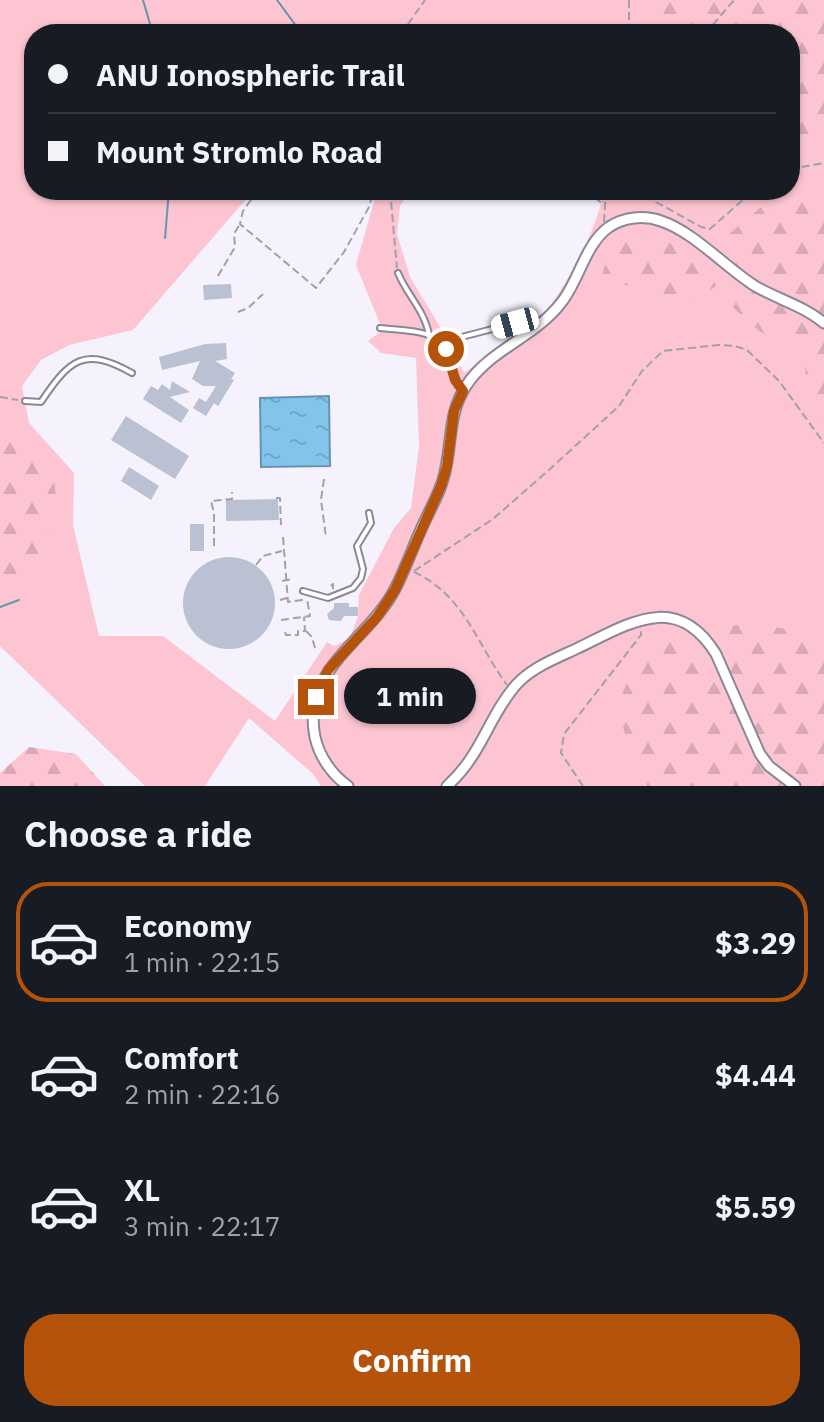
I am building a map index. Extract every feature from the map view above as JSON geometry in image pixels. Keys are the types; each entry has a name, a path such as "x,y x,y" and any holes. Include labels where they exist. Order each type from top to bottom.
{"street":[{"path":"348,786 332,771 318,746 314,722 316,697 328,670 377,617 409,570 441,486 447,466 454,411 463,391 478,371 540,325 563,301 604,231 618,222 633,218 662,221 754,285 824,323"},
{"path":"447,786 472,759 518,683 543,665 640,619 655,616 679,620 696,629 707,640 760,754 781,777 795,786"}],"lane":[{"path":"398,273 426,319 429,335"},
{"path":"454,339 515,323 540,325"},
{"path":"380,328 429,335 446,349 455,380 463,391"},
{"path":"25,401 41,402 65,370 91,357 109,361 132,373"},
{"path":"303,591 328,598 347,592 357,584 363,569 357,546 371,523 369,513"}],"path":[{"path":"408,24 425,0"},
{"path":"629,0 629,24"},
{"path":"714,24 734,0"},
{"path":"800,167 824,163"},
{"path":"218,276 235,247 234,234 251,200"},
{"path":"240,224 316,288 344,252 371,200"},
{"path":"391,200 398,273"},
{"path":"599,200 604,204"},
{"path":"604,231 605,200"},
{"path":"656,200 701,227 710,229 743,200"},
{"path":"361,223 368,226"},
{"path":"238,312 253,305 263,294"},
{"path":"409,570 493,519 619,406 642,371 663,351 718,345 747,350 779,381 824,443"},
{"path":"0,397 25,401"},
{"path":"324,479 321,500 326,537"},
{"path":"214,546 211,501 232,499 232,492"},
{"path":"276,498 280,498 281,525"},
{"path":"283,537 288,602 302,600 303,591"},
{"path":"256,565 263,556 284,550"},
{"path":"409,570 431,580 452,598 511,691"},
{"path":"282,581 293,579"},
{"path":"331,586 333,584 333,591"},
{"path":"288,591 295,591"},
{"path":"280,600 288,598"},
{"path":"281,620 298,615 310,616 308,603"},
{"path":"304,616 305,631 315,648"},
{"path":"583,786 561,753 564,734 641,635 640,619"},
{"path":"285,632 286,635 298,635 298,631 305,631"},
{"path":"304,639 311,639"}],"green space":[{"path":"0,0 824,0 824,786 321,786 313,774 249,718 205,786 145,786 0,646","holes":["24,24 800,24 800,200 601,202 597,218 573,269 548,308 530,325 464,373 410,277 397,234 400,206 404,200 374,200 356,265 380,324 380,332 368,341 381,353 416,358 419,446 411,508 394,528 359,595 358,616 350,638 334,646 327,642 275,721 163,636 99,636 73,525 74,473 29,423 22,386 41,360 69,345 133,330 245,200 24,200"]},
{"path":"651,0 824,0 824,129 815,139 800,147 800,24 659,24"},
{"path":"810,193 824,202 824,423 808,403 804,352 759,331 726,301 728,235 769,200 800,200 800,194"},
{"path":"635,232 668,241 718,284 693,303 646,293 602,276 606,261"},
{"path":"0,417 52,469 58,509 36,559 10,599 0,602"},
{"path":"748,623 793,630 824,639 824,786 647,786 629,745 620,712 622,695 635,669 657,639"},
{"path":"29,747 76,754 105,786 0,786 0,773"}],"water":[{"path":"329,396 330,466 261,467 260,398"}],"building":[{"path":"231,284 232,298 204,300 203,285"},
{"path":"226,343 227,359 215,361 235,373 231,379 234,380 218,406 214,403 206,416 193,408 199,398 206,402 216,386 203,386 192,379 200,361 162,370 159,357 205,344"},
{"path":"172,381 190,392 170,397 189,410 181,423 143,399 151,386 158,390 162,384 170,390"},
{"path":"126,416 189,456 175,479 111,440"},
{"path":"129,467 159,486 151,500 121,481"},
{"path":"278,499 279,520 226,521 226,500"},
{"path":"190,524 204,524 204,551 190,551"},
{"path":"229,557 247,560 262,570 272,585 275,603 272,621 262,636 247,646 229,649 211,646 196,636 186,621 183,603 186,585 196,570 211,560"},
{"path":"334,603 349,603 349,607 358,607 358,616 344,616 341,621 329,620 327,614 334,608"}],"waterway":[{"path":"143,0 150,24"},
{"path":"277,0 295,24"},
{"path":"165,238 168,200"},
{"path":"0,607 19,600"}],"route":[{"path":"316,697 328,670 377,617 395,590 441,486 447,466 454,411 463,391 455,380 446,349"}]}
